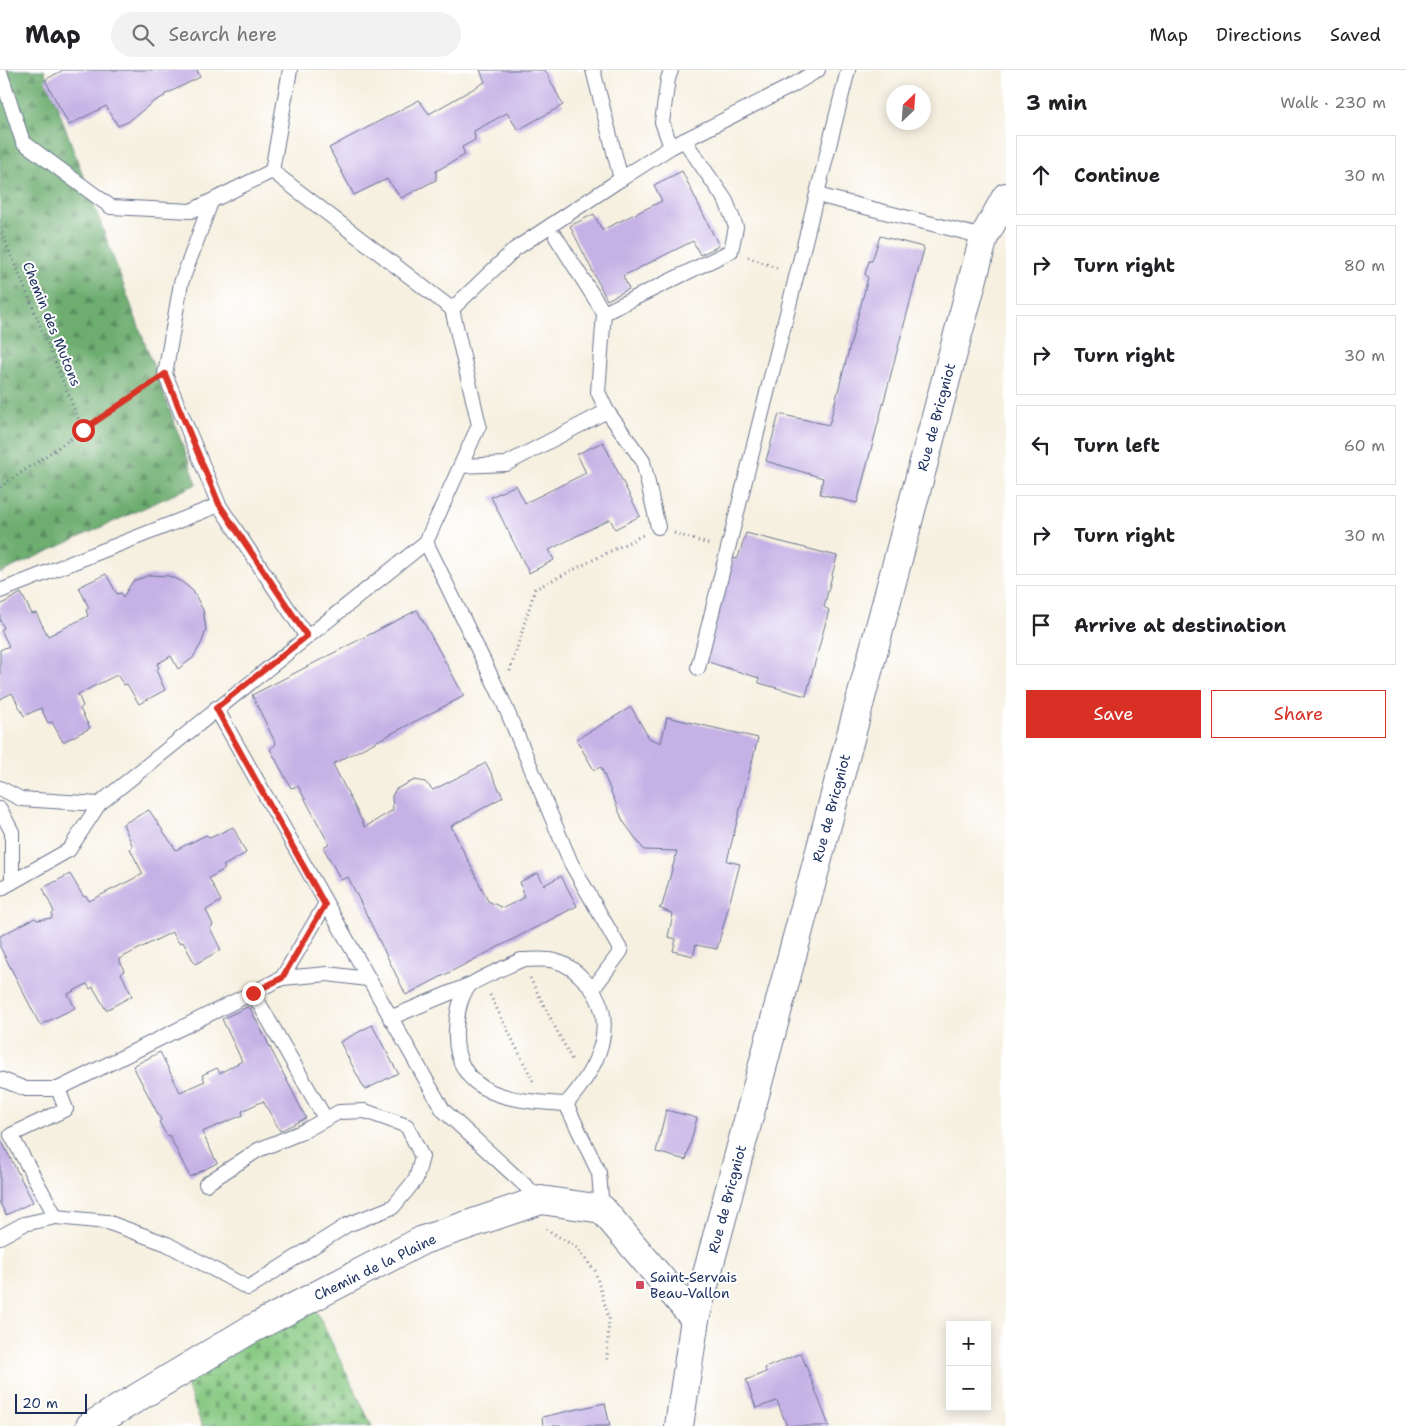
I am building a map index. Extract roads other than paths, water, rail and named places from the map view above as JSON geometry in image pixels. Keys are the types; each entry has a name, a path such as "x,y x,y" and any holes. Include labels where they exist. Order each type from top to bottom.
{"street":[{"name":"Rue de Bricgniot","path":"679,1426 695,1319 984,237 1006,197"},
{"name":"Chemin de la Plaine","path":"90,1426 248,1331 424,1240 541,1200 602,1209"},
{"path":"602,1209 695,1319"}],"lane":[{"path":"272,172 290,70"},
{"path":"593,70 621,179"},
{"path":"670,147 662,122 668,79 672,70"},
{"path":"452,309 515,249 670,147 793,85 818,70"},
{"path":"698,668 848,70"},
{"path":"0,72 23,142 111,207 191,212 272,172"},
{"path":"604,313 731,251 736,227 726,201 684,140"},
{"path":"6,885 69,850 99,804 216,708 426,542 479,426 452,309 272,172"},
{"path":"817,195 984,237"},
{"path":"211,202 181,283 165,374 219,504 307,636"},
{"path":"556,237 604,313 598,392 607,411 643,461 658,528"},
{"path":"461,466 506,464 607,411"},
{"path":"0,591 219,504"},
{"path":"426,542 502,699 571,863 621,951 593,990"},
{"path":"216,708 325,905 443,1110 541,1200"},
{"path":"0,788 21,799 99,804"},
{"path":"0,809 12,832 6,885"},
{"path":"282,978 325,905"},
{"path":"390,1018 521,960 554,960 574,969 593,990 602,1005 606,1027 594,1066 566,1104"},
{"path":"0,1078 26,1089 58,1089 282,978 328,974 367,979"},
{"path":"475,982 457,1012 455,1047 459,1062 471,1078 488,1091 508,1099 566,1104"},
{"path":"253,993 325,1118"},
{"path":"56,1217 11,1135 66,1109 58,1089"},
{"path":"566,1104 599,1173 602,1209"},
{"path":"0,1237 24,1224 56,1217 107,1222 168,1244 248,1288 347,1225 393,1207 409,1188 420,1169 422,1157 408,1126 365,1111 339,1112 302,1132 282,1139 239,1160 206,1184"}],"place":[{"name":"Saint-Servais Beau-Vallon","path":"640,1285"}]}
